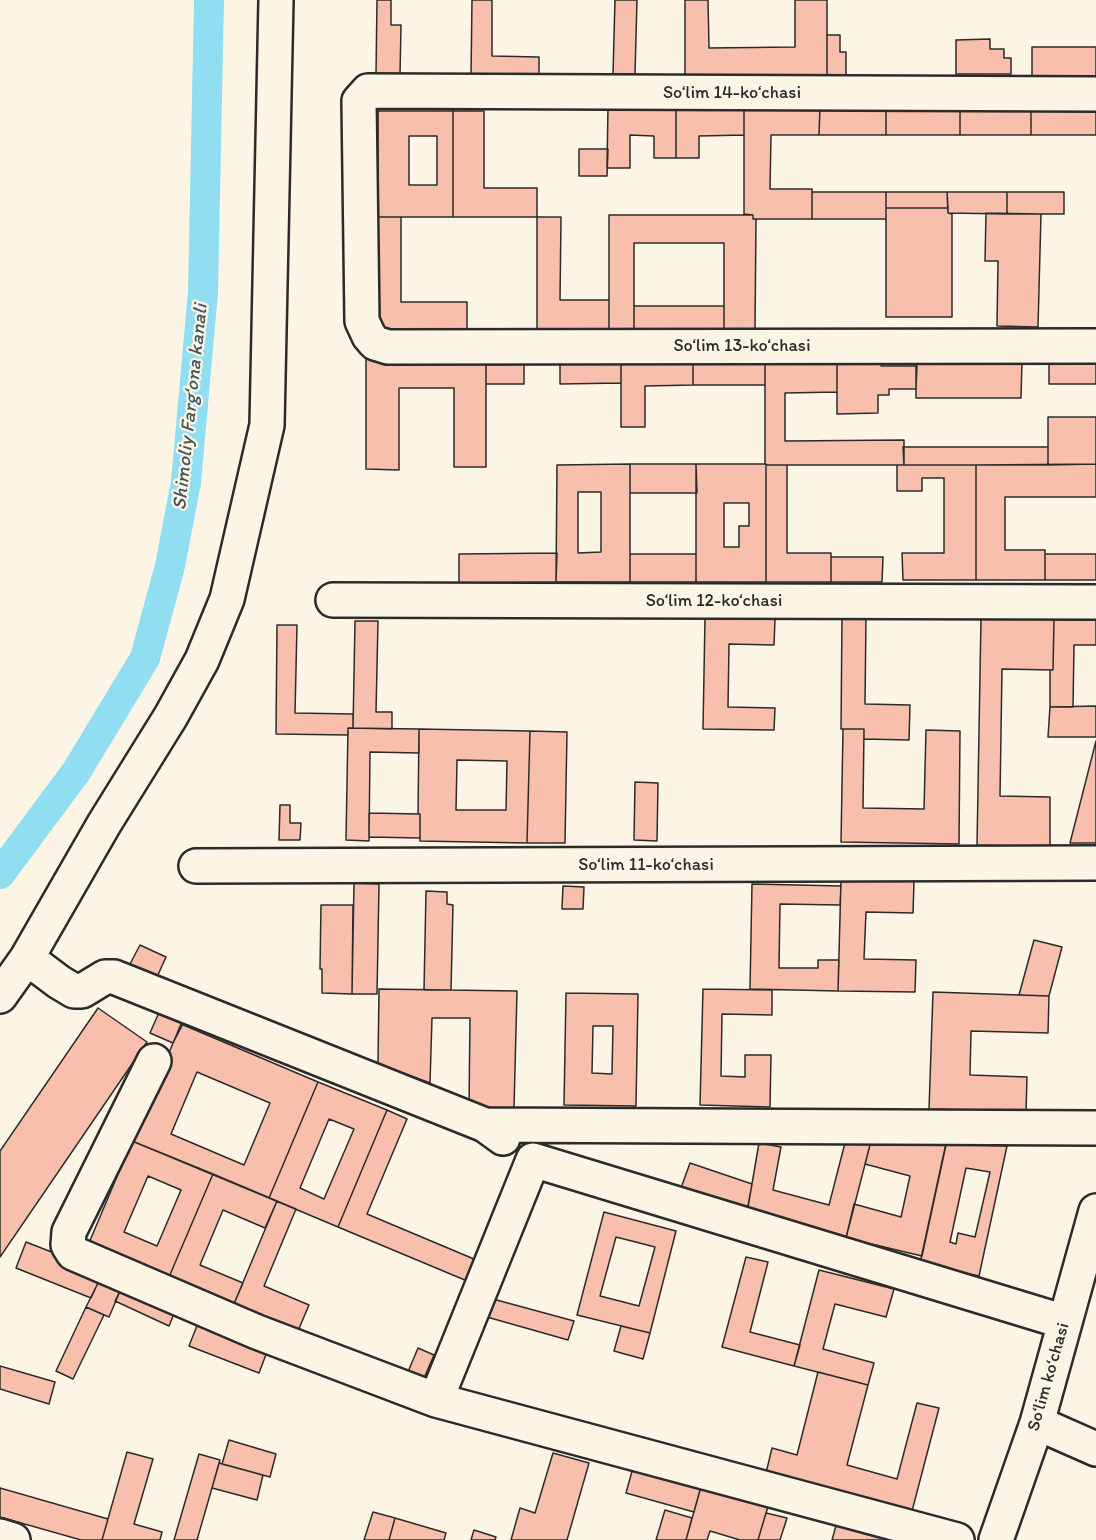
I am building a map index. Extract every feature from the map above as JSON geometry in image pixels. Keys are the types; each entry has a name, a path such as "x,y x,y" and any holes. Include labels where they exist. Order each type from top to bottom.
{"street":[{"path":"0,996 27,958 104,824 177,707 202,660 227,599 267,425 276,0"},
{"name":"Soʻlim 14-koʻchasi","path":"388,347 375,343 362,321 359,101 368,91 1096,94"},
{"name":"Soʻlim 13-koʻchasi","path":"388,347 1096,346"},
{"name":"Soʻlim 12-koʻchasi","path":"333,600 1096,602"},
{"name":"Soʻlim 11-koʻchasi","path":"196,866 1096,864"},
{"path":"27,958 74,991 82,991 105,977 114,977 486,1125 533,1160 1065,1322"},
{"path":"154,1061 69,1233 68,1245 73,1253 257,1332 436,1400 957,1540"},
{"path":"486,1125 1096,1128"},
{"path":"436,1400 533,1160"},
{"name":"Soʻlim koʻchasi","path":"996,1540 1037,1423 1096,1211"},
{"path":"1037,1423 1096,1449"},
{"path":"0,1536 13,1540"}],"building":[{"path":"377,0 391,0 391,25 401,25 400,75 376,75"},
{"path":"472,0 492,0 492,56 539,57 539,78 471,77"},
{"path":"615,0 637,0 635,74 613,74"},
{"path":"685,0 708,0 709,48 795,47 795,0 827,0 827,78 685,79"},
{"path":"827,35 840,35 840,52 846,52 846,78 827,78"},
{"path":"990,39 990,49 1004,49 1004,58 1011,58 1011,74 956,74 956,40"},
{"path":"1032,47 1096,47 1096,77 1032,77"},
{"path":"608,106 676,106 676,158 654,158 654,136 630,135 630,168 607,168"},
{"path":"676,106 744,106 744,135 699,136 699,158 676,158"},
{"path":"744,106 820,106 819,135 771,135 770,189 812,189 812,219 753,219 753,215 744,214"},
{"path":"820,106 886,106 886,135 819,135"},
{"path":"886,106 960,106 960,135 886,135"},
{"path":"960,106 1031,106 1031,135 960,135"},
{"path":"1031,106 1096,106 1096,135 1031,135"},
{"path":"378,111 453,111 453,217 378,217","holes":["409,136 437,136 437,185 409,185"]},
{"path":"453,111 484,111 484,188 537,188 537,217 453,217"},
{"path":"579,149 608,149 607,176 579,176"},
{"path":"812,192 886,192 886,219 812,219"},
{"path":"886,192 947,192 948,208 886,208"},
{"path":"947,192 1007,192 1007,214 948,213"},
{"path":"1007,192 1064,192 1064,214 1007,214"},
{"path":"886,208 948,208 948,213 952,214 952,317 886,317"},
{"path":"986,213 1041,214 1038,327 997,326 998,261 985,261"},
{"path":"609,215 753,215 753,219 756,219 755,331 724,331 724,243 634,243 634,331 609,331"},
{"path":"378,217 401,217 401,302 467,302 467,333 377,333"},
{"path":"537,217 561,217 560,300 609,300 609,331 537,331"},
{"path":"634,306 724,306 724,331 634,331"},
{"path":"837,353 837,392 785,393 785,441 904,440 904,465 766,465 765,354"},
{"path":"837,353 881,353 881,366 917,366 916,389 889,389 889,395 878,395 878,413 837,414"},
{"path":"366,357 486,357 486,467 454,467 454,388 399,388 399,470 366,469"},
{"path":"621,357 693,357 693,385 645,386 645,427 621,427"},
{"path":"693,357 765,357 765,385 693,385"},
{"path":"1049,357 1096,357 1096,384 1049,384"},
{"path":"560,360 621,360 621,383 560,384"},
{"path":"916,361 1022,361 1021,398 916,398"},
{"path":"524,364 524,384 486,384 486,365"},
{"path":"1048,417 1096,417 1096,464 1048,465"},
{"path":"903,447 1048,447 1048,465 904,465"},
{"path":"630,464 630,582 556,582 557,465","holes":["578,492 601,492 601,552 578,553"]},
{"path":"630,464 696,464 697,493 630,493"},
{"path":"696,464 766,464 766,582 696,582","holes":["724,503 749,503 749,526 739,526 739,547 724,547"]},
{"path":"1096,464 1096,497 1005,497 1005,550 1045,550 1045,580 976,580 976,465"},
{"path":"766,465 787,465 787,553 831,553 831,582 766,582"},
{"path":"897,465 976,465 976,580 903,580 902,553 944,553 944,478 922,478 922,491 897,491"},
{"path":"557,553 556,582 459,583 459,554"},
{"path":"630,554 696,554 696,582 630,582"},
{"path":"1045,554 1096,554 1096,580 1045,580"},
{"path":"831,557 883,557 882,582 831,582"},
{"path":"842,616 866,616 865,704 910,705 909,740 864,739 864,729 841,729"},
{"path":"705,618 775,619 774,645 729,644 728,707 775,708 774,730 703,729"},
{"path":"981,618 1054,619 1053,670 1002,669 1000,796 1050,797 1050,847 977,845"},
{"path":"1096,618 1096,645 1074,645 1073,707 1050,707 1054,619"},
{"path":"355,621 378,621 376,712 392,712 392,729 353,728"},
{"path":"277,625 297,625 295,713 353,714 353,728 348,728 348,735 276,734"},
{"path":"1096,706 1096,737 1048,737 1050,707"},
{"path":"348,728 419,729 419,753 370,752 369,841 346,840"},
{"path":"419,729 530,731 527,843 420,841 420,814 418,814","holes":["457,760 507,761 506,810 456,810"]},
{"path":"843,729 864,729 863,808 924,809 926,730 960,731 959,844 841,842"},
{"path":"530,731 567,732 565,843 527,843"},
{"path":"1096,741 1096,843 1070,843"},
{"path":"635,782 658,783 657,841 634,840"},
{"path":"280,805 290,805 290,823 301,823 300,840 279,840"},
{"path":"369,813 420,814 420,838 369,837"},
{"path":"841,880 914,881 913,913 866,912 864,959 916,960 915,992 838,991"},
{"path":"354,883 379,884 377,994 352,994"},
{"path":"752,884 841,886 840,905 780,904 779,968 818,968 818,960 839,960 838,991 750,989"},
{"path":"563,886 584,887 583,909 562,909"},
{"path":"426,891 447,892 447,904 453,905 451,990 424,990"},
{"path":"321,905 353,905 352,994 322,993"},
{"path":"1034,940 1062,947 1049,996 1019,995"},
{"path":"140,945 166,957 157,977 130,964"},
{"path":"379,989 517,991 514,1108 469,1107 470,1018 432,1018 430,1083 378,1064"},
{"path":"703,989 772,990 772,1015 722,1014 721,1076 745,1077 745,1055 771,1055 770,1107 700,1105"},
{"path":"933,992 1049,996 1048,1033 971,1031 970,1075 1027,1077 1026,1112 929,1109"},
{"path":"566,993 638,994 636,1106 564,1105","holes":["593,1026 613,1026 612,1074 592,1073"]},
{"path":"98,1008 147,1042 0,1257 0,1151"},
{"path":"160,1010 185,1020 173,1043 150,1033"},
{"path":"181,1024 318,1082 269,1198 132,1141","holes":["197,1072 270,1103 244,1165 171,1134"]},
{"path":"318,1082 387,1110 338,1227 269,1198","holes":["329,1119 354,1129 324,1199 300,1188"]},
{"path":"387,1110 407,1119 367,1214 481,1262 472,1283 338,1227"},
{"path":"948,1134 970,1138 969,1145 1007,1146 979,1276 920,1263","holes":["966,1168 990,1172 975,1237 958,1233 956,1244 950,1242"]},
{"path":"846,1139 870,1145 846,1238 747,1213 759,1143 781,1147 773,1190 829,1205"},
{"path":"132,1141 213,1174 166,1284 86,1250","holes":["148,1176 181,1190 157,1246 124,1232"]},
{"path":"870,1145 946,1145 922,1256 846,1238 854,1204 901,1217 910,1176 865,1164"},
{"path":"690,1163 752,1184 747,1211 681,1188"},
{"path":"213,1174 277,1201 265,1228 223,1210 200,1265 243,1283 231,1311 166,1284"},
{"path":"277,1201 296,1209 264,1286 309,1305 295,1338 231,1311"},
{"path":"604,1212 676,1231 650,1333 577,1315","holes":["616,1237 655,1247 639,1306 600,1296"]},
{"path":"26,1242 103,1272 91,1298 16,1268"},
{"path":"746,1257 768,1262 750,1332 800,1345 794,1366 722,1347"},
{"path":"819,1270 894,1289 886,1317 835,1304 823,1349 874,1363 868,1385 794,1366"},
{"path":"100,1279 121,1289 109,1317 86,1307"},
{"path":"121,1289 174,1314 169,1326 115,1301"},
{"path":"493,1299 574,1321 568,1340 487,1317"},
{"path":"86,1307 104,1315 73,1379 56,1371"},
{"path":"200,1318 270,1344 259,1373 189,1346"},
{"path":"621,1326 650,1333 643,1359 614,1351"},
{"path":"418,1348 434,1355 421,1385 405,1379"},
{"path":"0,1366 55,1382 49,1404 0,1389"},
{"path":"818,1372 868,1385 847,1465 897,1479 917,1403 939,1408 912,1511 766,1473 772,1448 797,1455"},
{"path":"229,1440 276,1454 270,1477 222,1464"},
{"path":"127,1452 153,1459 134,1524 162,1532 160,1540 102,1540"},
{"path":"553,1453 589,1463 567,1540 511,1540 520,1508 535,1513"},
{"path":"199,1454 220,1460 197,1540 174,1540"},
{"path":"219,1463 263,1475 257,1500 212,1488"},
{"path":"634,1464 702,1483 694,1512 626,1493"},
{"path":"702,1483 769,1503 758,1540 740,1540 710,1531 707,1540 686,1540"},
{"path":"0,1488 108,1519 102,1540 81,1540 0,1517"},
{"path":"665,1510 692,1518 686,1540 656,1540"},
{"path":"373,1512 395,1518 389,1540 364,1540"},
{"path":"766,1513 787,1518 780,1540 758,1540"},
{"path":"395,1518 446,1533 444,1540 389,1540"},
{"path":"837,1522 895,1540 832,1540"},
{"path":"474,1530 496,1537 495,1540 471,1540"}],"waterway":[{"name":"Shimoliy Fargʻona kanali","path":"0,874 76,772 145,658 170,566 186,482 203,292 209,0"}]}
